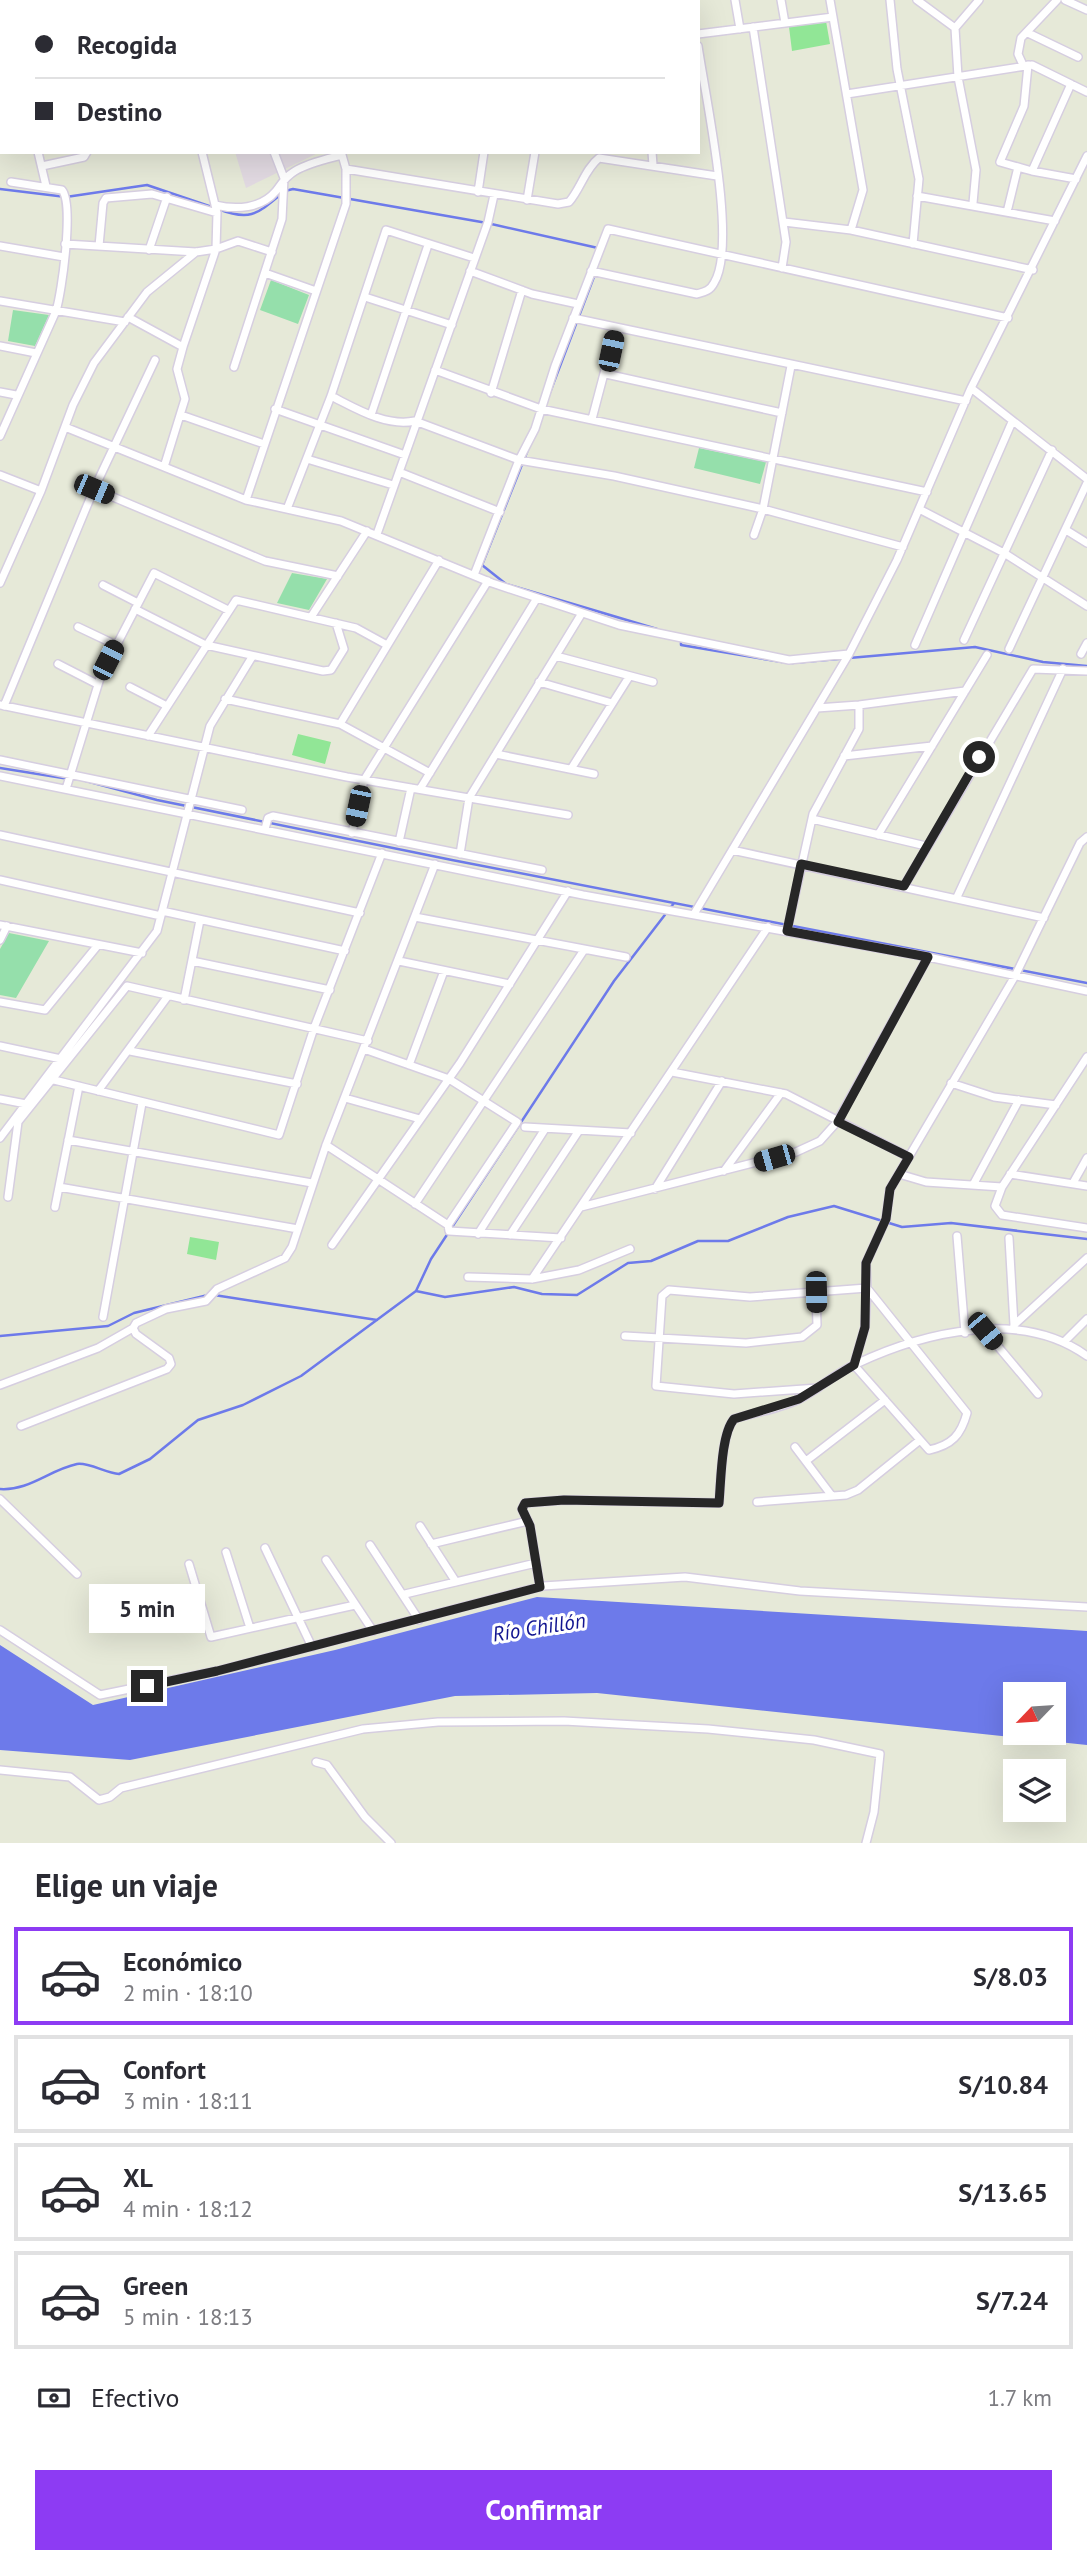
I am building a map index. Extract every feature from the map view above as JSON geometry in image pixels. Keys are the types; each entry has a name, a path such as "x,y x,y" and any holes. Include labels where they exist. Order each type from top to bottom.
{"street":[{"path":"735,0 740,29"},
{"path":"781,0 785,23"},
{"path":"830,0 863,190 850,230"},
{"path":"890,0 901,86 919,179 913,244"},
{"path":"917,0 955,28"},
{"path":"973,203 976,170 958,77 955,28 979,0"},
{"path":"1057,0 1017,45 1025,65 1024,106 1000,162 1032,172 1076,178"},
{"path":"1065,0 1087,10"},
{"path":"700,34 833,17"},
{"path":"753,27 786,242 782,268"},
{"path":"1028,33 1077,57"},
{"path":"591,271 696,294 706,292 713,285 723,254 724,222 700,60"},
{"path":"847,94 1025,65 1042,68 1087,92"},
{"path":"1032,172 1071,84"},
{"path":"39,154 46,187"},
{"path":"42,166 84,157 86,154"},
{"path":"164,467 185,399 177,369 216,249 216,209 202,154"},
{"path":"234,367 282,219 284,178 275,154"},
{"path":"478,192 484,154"},
{"path":"527,200 535,154"},
{"path":"652,154 653,165"},
{"path":"99,246 105,199 135,194 167,197 216,209 242,209 265,200 276,192 284,178 298,169 342,155 346,169 346,204 246,499"},
{"path":"346,169 558,204 569,202 579,190 597,155 717,176"},
{"path":"694,914 849,654 903,547 957,427 971,388 1033,270 1087,156"},
{"path":"1009,208 1018,167"},
{"path":"0,436 16,395 56,311 61,295 65,244 66,194 62,190 11,182"},
{"path":"377,534 488,222 494,195"},
{"path":"917,196 1055,222"},
{"path":"149,250 167,197"},
{"path":"783,222 850,230 1033,270"},
{"path":"474,575 541,409 608,229 1009,318"},
{"path":"288,509 331,396 386,230 474,258"},
{"path":"65,244 196,252 216,249 238,241 272,252"},
{"path":"371,415 428,245"},
{"path":"0,246 64,257"},
{"path":"0,583 94,362 147,292 196,252"},
{"path":"470,271 522,290 579,304"},
{"path":"265,273 316,291"},
{"path":"491,393 522,290"},
{"path":"365,298 452,325"},
{"path":"0,301 127,319 183,347"},
{"path":"573,318 965,401"},
{"path":"593,419 616,328"},
{"path":"0,346 36,353"},
{"path":"155,360 94,489 2,705 364,780 568,815"},
{"path":"754,535 763,509 791,366"},
{"path":"435,370 491,393 541,409 927,492"},
{"path":"606,374 782,413"},
{"path":"971,388 1052,450 1087,481 1044,579 1009,649"},
{"path":"0,392 16,395"},
{"path":"331,396 371,415 401,424 415,421 519,460 614,476 763,509 903,547"},
{"path":"275,409 319,427 405,455"},
{"path":"181,415 264,444"},
{"path":"915,645 1012,422"},
{"path":"65,427 246,499 341,521 488,581 582,613 684,640 789,660 849,654"},
{"path":"964,640 1052,450"},
{"path":"307,459 393,485"},
{"path":"399,472 500,512"},
{"path":"0,475 41,491"},
{"path":"94,489 265,561 338,576"},
{"path":"919,509 1004,553 1087,606"},
{"path":"1066,530 1087,543"},
{"path":"311,617 367,531"},
{"path":"340,724 439,560"},
{"path":"65,789 97,684 154,573 228,610"},
{"path":"352,833 364,780 488,581"},
{"path":"103,585 206,645 323,671 331,670 345,649 337,623"},
{"path":"420,789 537,598"},
{"path":"148,736 236,600 356,628 387,645"},
{"path":"460,854 469,798 582,613"},
{"path":"78,627 116,645"},
{"path":"1081,654 1087,643"},
{"path":"878,835 987,655"},
{"path":"556,656 653,682"},
{"path":"0,1138 157,931 185,813 210,726 252,657"},
{"path":"58,664 97,684"},
{"path":"904,886 1033,669 1087,671"},
{"path":"957,897 1063,669"},
{"path":"571,769 629,677"},
{"path":"540,682 612,703"},
{"path":"130,687 167,706"},
{"path":"817,708 965,691"},
{"path":"225,699 340,724 430,773"},
{"path":"787,931 812,819 859,729 859,705"},
{"path":"845,756 932,746"},
{"path":"496,754 593,774"},
{"path":"0,760 242,810"},
{"path":"0,776 568,891 928,957 1087,991"},
{"path":"399,842 411,788"},
{"path":"265,829 268,818 273,816 542,870"},
{"path":"812,819 926,846"},
{"path":"0,835 360,913"},
{"path":"854,1365 863,1336 866,1263 885,1222 890,1189 1015,976 1080,843 1087,837"},
{"path":"54,1080 279,1135 314,1028 390,840"},
{"path":"732,850 1044,918"},
{"path":"0,1385 99,1348 133,1328 136,1323 166,1309 206,1301 217,1289 285,1258 435,864"},
{"path":"0,880 161,914 200,919 345,951"},
{"path":"332,1245 449,1079 568,891"},
{"path":"415,917 626,957"},
{"path":"184,1000 200,919"},
{"path":"0,940 4,926 142,953"},
{"path":"532,1279 768,928"},
{"path":"0,1002 46,1010 98,945"},
{"path":"415,1204 584,950"},
{"path":"581,1208 811,1146 838,1122 928,957"},
{"path":"192,961 330,990"},
{"path":"399,961 510,984"},
{"path":"409,1065 444,971"},
{"path":"0,1144 127,986 368,1041"},
{"path":"98,1091 168,996"},
{"path":"0,1046 61,1059"},
{"path":"364,1049 449,1079 517,1122 448,1225 449,1231 561,1238"},
{"path":"130,1051 297,1084"},
{"path":"1087,1057 1010,1174 995,1206 1002,1214 1087,1228"},
{"path":"672,1072 781,1093 909,1157"},
{"path":"655,1189 722,1081"},
{"path":"951,1083 994,1097 1056,1105"},
{"path":"55,1207 79,1086"},
{"path":"724,1171 781,1093"},
{"path":"345,1098 420,1119"},
{"path":"0,1099 26,1104"},
{"path":"973,1185 1019,1100"},
{"path":"103,1317 142,1103"},
{"path":"8,1197 18,1122"},
{"path":"525,1126 578,1132 631,1133"},
{"path":"478,1234 545,1129"},
{"path":"510,1235 578,1132"},
{"path":"68,1140 312,1183"},
{"path":"326,1145 448,1225"},
{"path":"1073,1184 1087,1158"},
{"path":"899,1174 926,1182 1002,1187"},
{"path":"1010,1174 1087,1185"},
{"path":"59,1187 298,1229"},
{"path":"957,1236 965,1333"},
{"path":"1009,1238 1014,1327"},
{"path":"468,1277 532,1279 579,1270 630,1250"},
{"path":"1014,1327 1087,1258"},
{"path":"818,1388 734,1394 656,1386 661,1301 670,1290 750,1297 867,1288"},
{"path":"854,1365 929,1450 942,1447 962,1431 967,1413 867,1288"},
{"path":"625,1336 746,1343 802,1338 817,1325 816,1292"},
{"path":"1065,1341 1087,1319"},
{"path":"540,1587 528,1521 522,1509 529,1501 719,1503 729,1425 734,1419 799,1399 854,1365 912,1341 1014,1327 1065,1341 1087,1356"},
{"path":"21,1426 170,1366 169,1358 136,1334 133,1328"},
{"path":"985,1331 1038,1394"},
{"path":"806,1461 885,1400"},
{"path":"757,1502 832,1496 858,1490 920,1440"},
{"path":"795,1447 832,1496"},
{"path":"0,1499 77,1574"},
{"path":"431,1544 528,1521"},
{"path":"420,1526 456,1582"},
{"path":"370,1545 405,1594 419,1620"},
{"path":"265,1548 312,1647"},
{"path":"226,1552 250,1628"},
{"path":"326,1560 373,1631"},
{"path":"405,1594 536,1563"},
{"path":"188,1564 211,1637 355,1605"},
{"path":"0,1630 100,1695 217,1671 540,1587 685,1577 800,1591 1087,1607"},
{"path":"0,1770 69,1777 99,1800 110,1797 121,1788 363,1728 438,1721 564,1721 708,1729 814,1740 880,1754 874,1812 866,1843"},
{"path":"316,1762 327,1765 365,1817 391,1843"}],"shaded area":[{"path":"236,154 316,154 246,188"}],"green space":[{"path":"826,21 830,44 792,51 789,27"},
{"path":"271,280 309,295 298,324 260,310"},
{"path":"13,310 49,315 35,346 8,341"},
{"path":"699,448 766,462 760,484 694,468"},
{"path":"292,573 327,579 309,610 277,603"},
{"path":"298,734 331,742 325,764 292,755"},
{"path":"9,933 49,941 16,998 0,995 0,949"},
{"path":"190,1237 219,1242 216,1260 187,1254"}],"water":[{"name":"Río Chillón","path":"537,1597 1087,1631 1087,1745 1066,1743 1066,1682 1003,1682 1003,1736 597,1693 455,1696 130,1760 0,1750 0,1645 93,1705 335,1650"}],"waterway":[{"path":"0,189 66,197 147,185 212,207"},
{"path":"285,191 293,189 487,223 598,248"},
{"path":"218,209 237,215 252,214 280,195"},
{"path":"549,395 595,274"},
{"path":"529,447 482,565 506,584 657,629"},
{"path":"681,639 681,645 782,662"},
{"path":"792,663 975,647 1043,662 1087,666"},
{"path":"0,768 69,779"},
{"path":"86,781 157,800 452,860 1087,983"},
{"path":"0,1489 30,1484 77,1464 119,1474 150,1459 198,1420 243,1405 301,1376 416,1291 431,1259 614,981 674,903"},
{"path":"416,1291 445,1297 514,1287 542,1294 577,1295 628,1263 651,1261 698,1241 728,1241 788,1217 834,1206 902,1227 951,1223 1087,1239"},
{"path":"0,1336 108,1326 134,1313 208,1295"},
{"path":"214,1295 377,1320"}],"route":[{"path":"147,1686 217,1671 540,1587 530,1526 522,1509 525,1503 564,1500 719,1503 726,1441 729,1425 734,1419 799,1399 854,1365 862,1345 865,1327 866,1263 886,1219 890,1189 909,1157 838,1122 928,957 787,931 801,864 904,886 979,757"}]}
